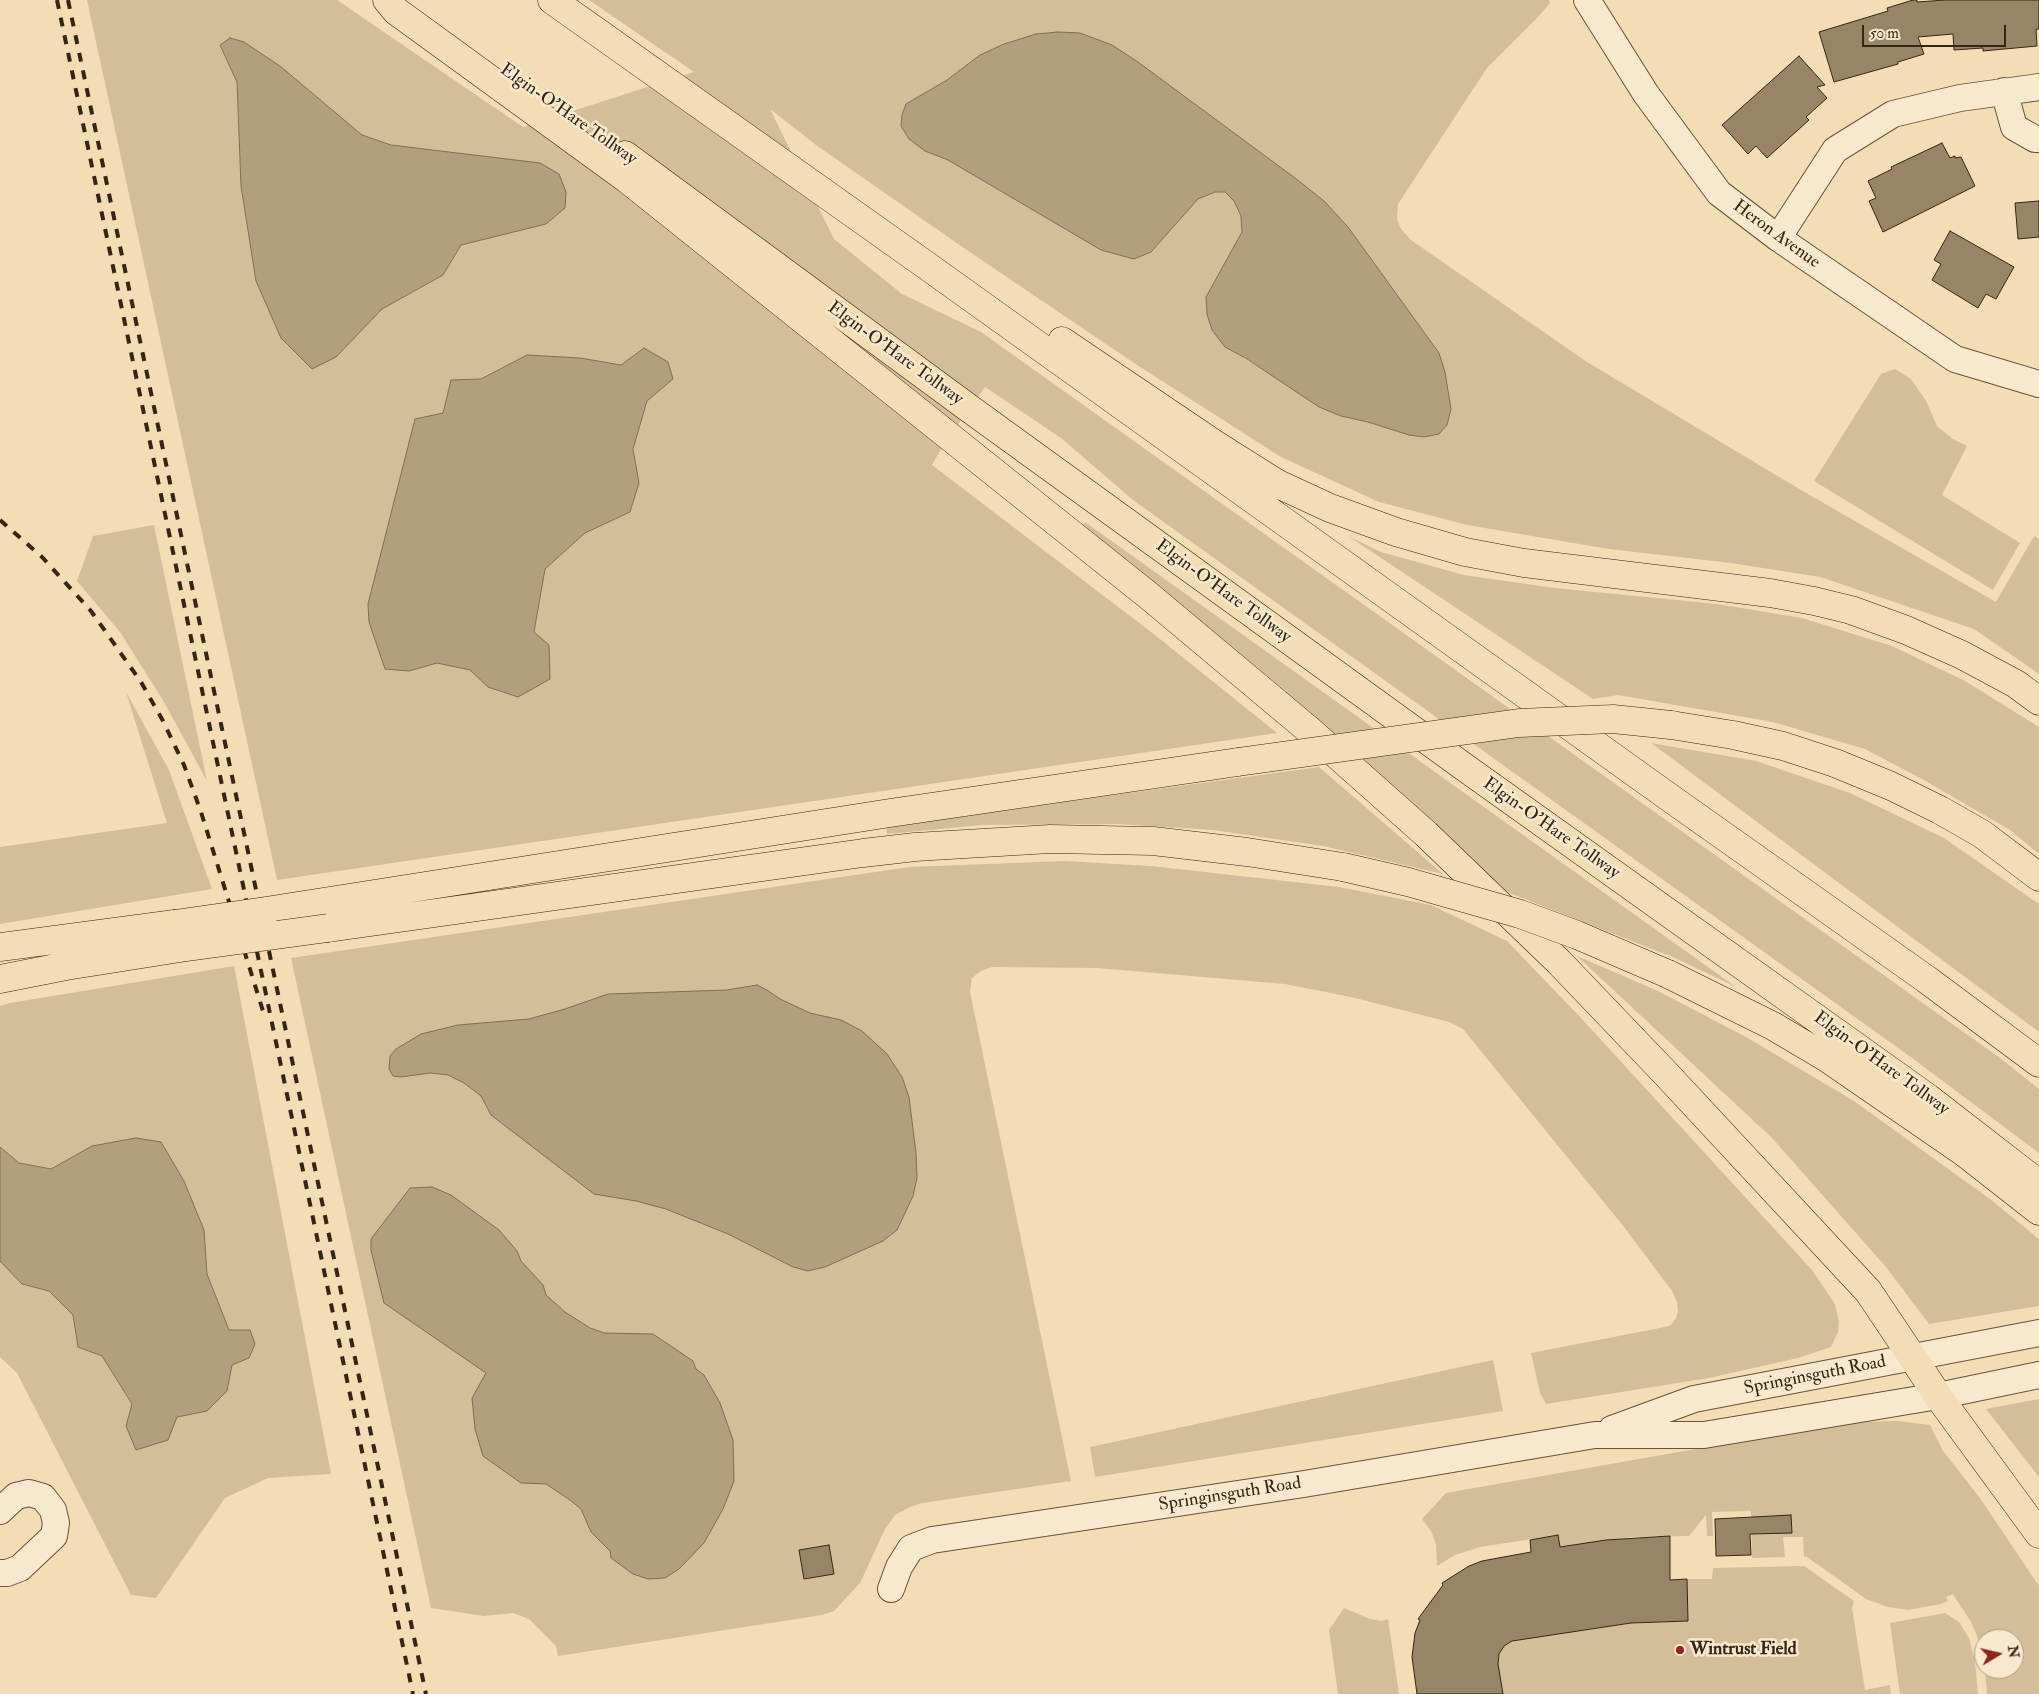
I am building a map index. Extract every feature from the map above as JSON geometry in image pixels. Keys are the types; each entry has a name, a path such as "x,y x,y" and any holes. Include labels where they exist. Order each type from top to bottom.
{"main road":[{"path":"387,0 396,11 627,179 950,436 1149,596 1310,730 1426,834 1559,962 1868,1291 1938,1396 2039,1534"},
{"name":"Elgin-O'Hare Tollway","path":"406,0 645,169 970,409 1459,763 1928,1098 2039,1184"},
{"path":"552,0 1926,979 2039,1063"},
{"path":"923,263 970,278 1216,445 1278,484 1330,508 1396,532 1465,552 1524,563 1770,593 1851,610 1906,630 1962,654 2016,684 2039,701"},
{"path":"325,915 890,812 1519,723 1613,719 1671,725 1733,735 1783,746 1843,766 1891,786 1940,810 1982,834 2039,877"},
{"path":"0,947 178,936 325,915 863,853 1050,839 1153,841 1247,852 1343,867 1408,882 1520,914 1577,935 1668,974 1774,1026 1827,1058 1965,1153 2039,1211"},
{"path":"0,979 66,966 178,936"}],"street":[{"name":"Heron Avenue","path":"1587,0 1646,94 1719,194 1778,238 1955,359 2039,384"},
{"path":"1778,238 1835,150 1893,114 1960,98 2039,87"},
{"path":"2004,91 2014,127 2035,139 2039,139"},
{"name":"Springinsguth Road","path":"1595,1435 1694,1399 1913,1358 2039,1332"},
{"name":"Springinsguth Road","path":"891,1590 899,1567 911,1548 932,1540 1304,1484 1595,1435 1704,1435 1938,1396 2039,1375"},
{"path":"0,1511 16,1496 29,1493 43,1497 53,1510 56,1523 54,1536 20,1568 7,1573 0,1573"}],"shaded area":[{"path":"87,0 337,0 523,127 694,72 589,0 1549,0 1550,3 1537,18 1487,68 1398,204 1397,219 1401,229 1411,240 1587,362 1801,490 1996,602 2034,536 2039,539 2039,674 1974,629 1820,577 1731,563 1609,549 1467,525 1379,502 1281,457 1137,365 816,145 770,109 834,239 902,294 981,332 2000,1058 2039,1089 2039,1153 1912,1058 1133,500 1061,438 985,387 942,447 932,465 1155,635 1277,733 277,880","holes":["1036,34 1112,45 1138,62 1295,178 1348,227 1439,353 1451,409 1447,425 1439,434 1424,437 1409,435 1341,416 1225,347 1235,247 1242,232 1241,216 1234,201 1224,192 1215,192 1198,199 1151,252 1134,259 948,160 925,151 909,139 901,126 906,104 947,80 980,55 1004,44","244,42 280,66 362,135 391,145 460,154 546,224 461,245 443,275 382,309 336,357 256,281 241,186 237,82 220,45","644,348 673,379 647,401 633,449 639,483 630,512 585,533 545,569 534,633 488,687 470,670 437,663 385,669 369,622 368,604 375,580 443,413 451,381 481,379 527,355 580,358 621,365"]},
{"path":"1080,33 1112,45 1138,62 1324,201 1348,227 1439,353 1445,372 1451,409 1447,425 1439,434 1424,437 1409,435 1341,416 1319,407 1247,359 1225,347 1212,330 1207,314 1206,297 1242,232 1241,216 1234,201 1225,192 1215,192 1198,199 1151,252 1134,259 1101,250 948,160 925,151 909,139 901,126 906,104 947,80 980,55 1004,44 1036,34"},
{"path":"230,38 244,42 280,66 362,135 391,145 540,163 559,174 566,192 565,208 546,224 461,245 443,275 382,309 336,357 312,369 281,338 256,281 241,186 237,82 220,45"},
{"path":"644,348 668,362 673,379 647,401 633,449 639,483 630,512 585,533 545,569 534,632 549,645 550,679 518,697 488,687 470,670 437,663 409,671 385,669 369,622 368,604 415,419 443,413 451,380 481,379 527,355 580,358 621,365"},
{"path":"1895,369 1911,379 1926,401 1937,426 1953,439 1967,446 1942,495 2020,543 1993,590 1814,481 1881,374"},
{"path":"1085,522 1736,987 1675,958 1507,892 1394,787 1271,679 1082,525"},
{"path":"154,525 207,781 164,702 120,632 77,581 93,536"},
{"path":"1348,536 1381,552 1464,575 1555,588 1717,604 1802,618 1892,646 1965,681 2039,727 2039,854 2010,830 1922,779 1865,749 1773,722 1618,695 1593,699"},
{"path":"126,692 169,770 212,889 0,924 0,847 167,823"},
{"path":"1651,743 1756,761 1850,793 1944,838 2039,904 2039,1032"},
{"path":"1319,767 1443,874 1323,846 1213,830 1117,824 982,825 887,834 886,826"},
{"path":"1065,861 1151,866 1339,887 1431,905 1507,941 1581,1018 1812,1270 1835,1304 1839,1322 1838,1332 1831,1347 1798,1358 1709,1378 1546,1404 1540,1393 1531,1353 1671,1325 1678,1311 1677,1302 1672,1291 1624,1227 1463,1029 1449,1022 1351,997 1285,984 1097,968 992,967 981,971 972,978 970,992 1071,1481 922,1503 895,1515 885,1529 860,1583 834,1611 822,1615 558,1656 556,1646 529,1619 513,1613 484,1616 431,1608 291,958 909,867","holes":["828,1545 833,1574 804,1579 799,1550"]},
{"path":"1577,956 1658,991 1746,1037 1854,1101 1990,1199 2039,1239 2039,1306 1929,1324 1886,1267 1772,1138"},
{"path":"234,966 331,1474 268,1478 225,1498 156,1598 131,1595 17,1373 0,1357 0,1261 22,1284 49,1291 73,1315 78,1347 102,1356 132,1405 126,1426 207,1411 227,1391 232,1365 249,1358 229,1330 207,1274 204,1230 184,1181 161,1142 92,1146 51,1169 19,1163 0,1147 0,1006"},
{"path":"757,985 780,999 810,1013 841,1020 862,1031 887,1054 902,1077 909,1097 917,1178 913,1196 897,1230 883,1241 825,1267 808,1271 793,1267 728,1234 666,1209 636,1201 594,1194 491,1115 481,1096 464,1083 448,1075 430,1073 401,1077 393,1076 389,1069 390,1056 396,1049 421,1034 458,1025 529,1019 608,994 727,990"},
{"path":"136,1138 161,1142 184,1181 204,1230 207,1274 229,1330 250,1330 255,1344 249,1358 232,1365 227,1391 207,1411 177,1417 168,1440 136,1450 126,1426 132,1404 102,1356 78,1347 73,1315 49,1291 22,1284 0,1261 0,1147 19,1163 51,1169 92,1146"},
{"path":"432,1187 451,1195 499,1230 517,1251 521,1261 543,1285 546,1295 565,1312 590,1328 604,1333 653,1334 693,1361 696,1369 704,1375 720,1403 733,1440 734,1481 723,1509 704,1543 679,1569 665,1578 648,1579 633,1574 611,1558 610,1551 591,1532 581,1509 570,1500 546,1484 521,1483 483,1456 475,1429 472,1398 486,1373 384,1303 371,1250 371,1239 410,1188"},
{"path":"1493,1360 1503,1411 1095,1477 1090,1447"},
{"path":"2039,1399 2039,1477 1986,1409"},
{"path":"1898,1421 1930,1425 1943,1451 1980,1498 2039,1586 2039,1694 1987,1694 1986,1679 2024,1679 2024,1629 1974,1629 1953,1594 1946,1597 1948,1601 1941,1604 1908,1610 1888,1607 1866,1599 1807,1557 1804,1557 1803,1537 1783,1537 1785,1557 1752,1558 1751,1511 1712,1512 1713,1536 1707,1536 1706,1515 1689,1536 1630,1537 1560,1548 1558,1535 1480,1547 1455,1555 1437,1566 1436,1544 1431,1531 1422,1519 1446,1493 1857,1422"},
{"name":"Wintrust Field","path":"1804,1566 1854,1601 1852,1608 1865,1690 1890,1685 1891,1694 1503,1694 1498,1664 1499,1654 1504,1646 1512,1641 1631,1623 1687,1621 1687,1579 1712,1579 1713,1568"},
{"path":"1344,1608 1370,1619 1382,1621 1388,1619 1399,1694 1338,1694 1329,1630"},
{"path":"1945,1613 1959,1622 1969,1638 1974,1658 1974,1679 1977,1679 1978,1694 1900,1694 1890,1623"}],"building":[{"path":"1917,0 1917,2 1945,0 2039,0 2039,29 2036,29 2037,46 1983,51 1983,48 1954,50 1953,34 1918,37 1924,54 1898,62 1898,64 1834,82 1819,32 1888,11 1887,8"},
{"path":"1799,56 1825,85 1817,87 1827,98 1806,117 1809,120 1767,158 1756,146 1748,154 1722,125"},
{"path":"1942,143 1950,158 1955,156 1955,158 1961,157 1975,186 1883,232 1869,201 1876,198 1868,181 1892,169 1891,167"},
{"path":"2039,201 2039,237 2018,239 2015,203"},
{"path":"1950,231 2014,267 1996,299 1986,294 1978,308 1932,280 1941,264 1934,260"},
{"path":"1791,1515 1792,1533 1750,1534 1751,1555 1716,1556 1715,1519"},
{"path":"1558,1535 1560,1547 1606,1540 1670,1536 1670,1580 1687,1579 1688,1621 1631,1623 1512,1641 1504,1646 1499,1654 1498,1664 1503,1694 1417,1694 1412,1657 1415,1633 1420,1620 1418,1619 1443,1585 1442,1583 1469,1566 1482,1561 1531,1552 1530,1540"},
{"path":"829,1545 834,1574 804,1579 799,1550"}],"railway":[{"path":"57,0 413,1694"},
{"path":"68,0 426,1694"},
{"path":"0,520 42,557 91,611 141,682 163,721 184,765 201,812 263,1011"}],"place":[{"name":"Wintrust Field","path":"1680,1650"}]}
